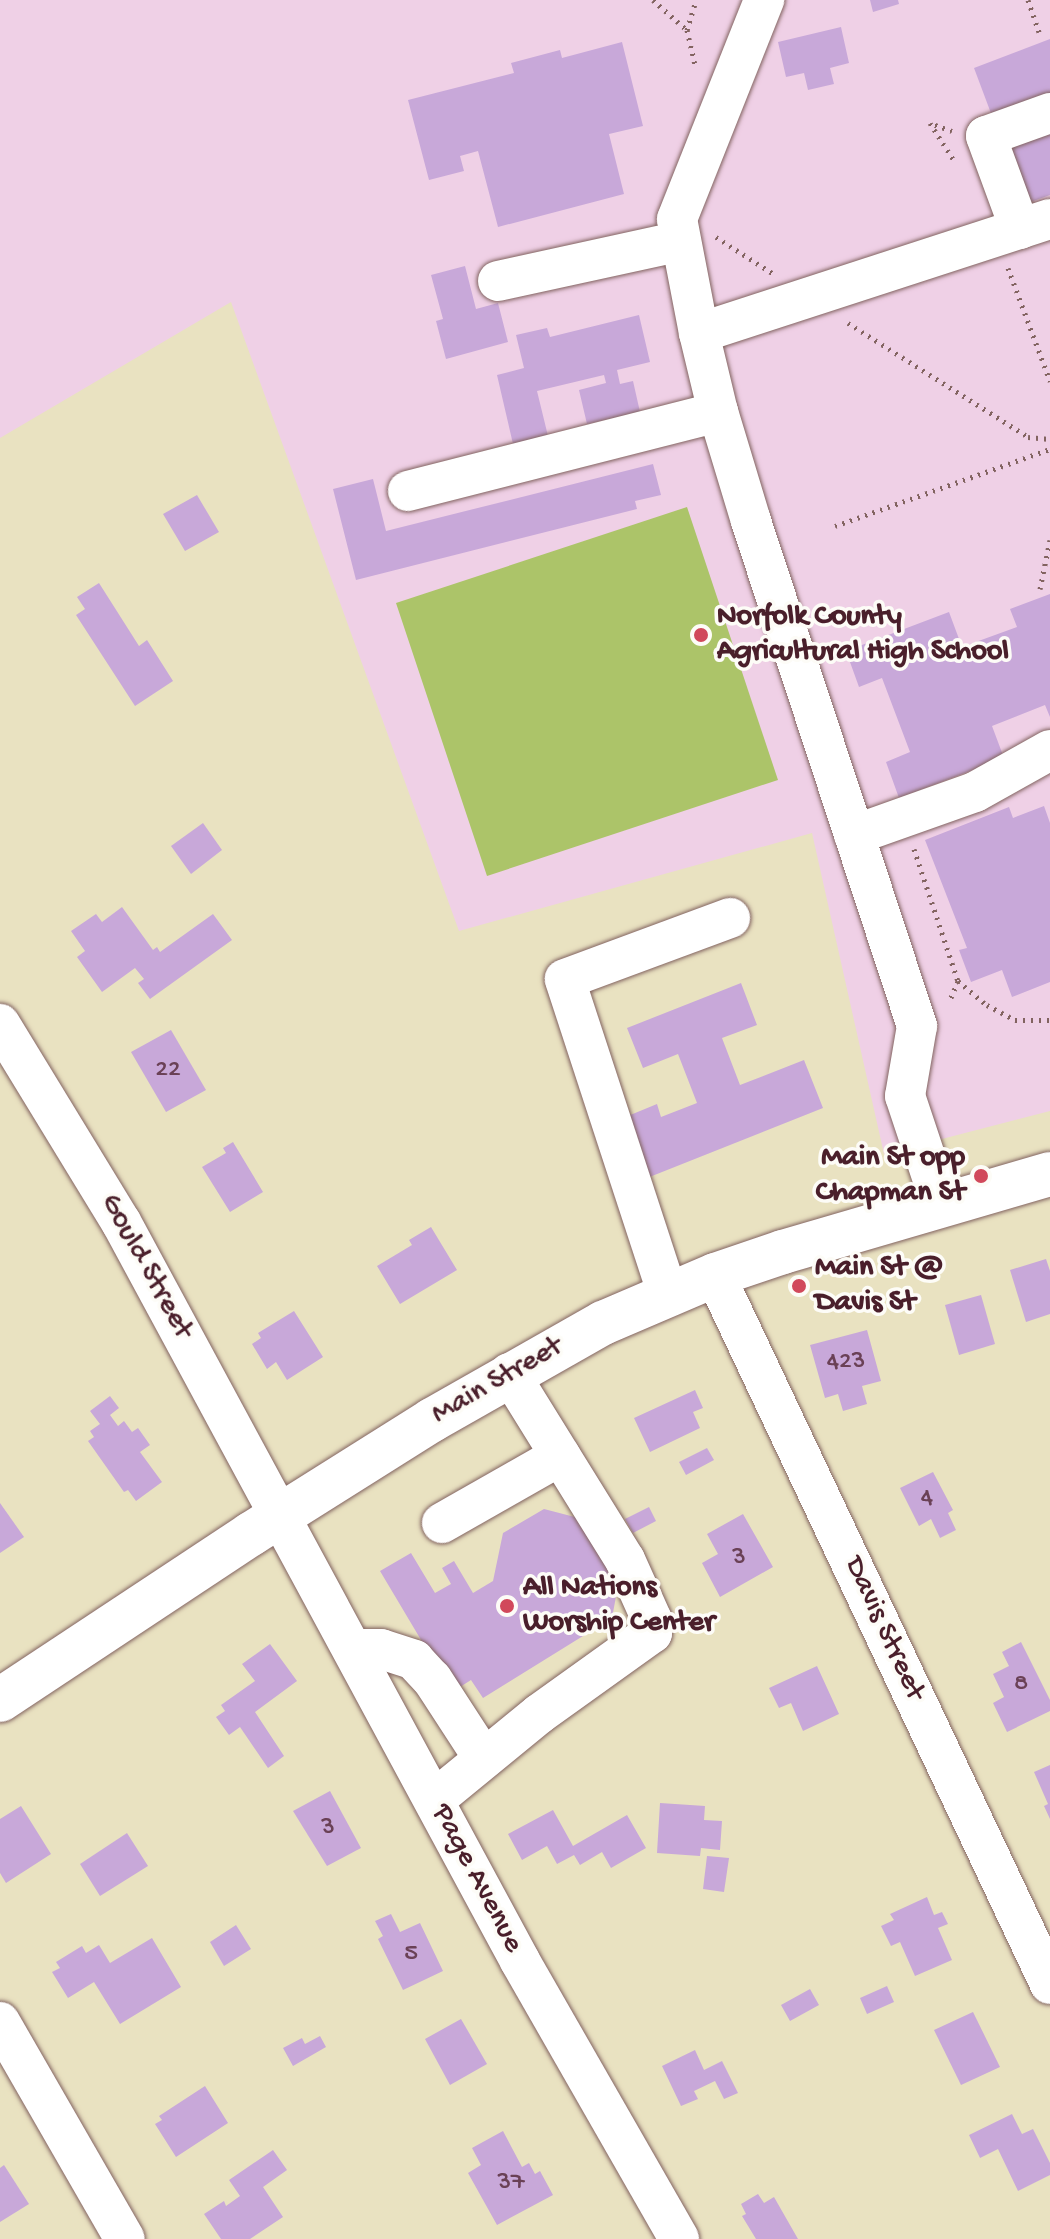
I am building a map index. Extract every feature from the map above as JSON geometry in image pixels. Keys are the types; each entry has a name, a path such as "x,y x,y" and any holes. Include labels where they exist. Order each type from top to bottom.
{"main road":[{"name":"Main Street","path":"0,1700 281,1516 509,1373 603,1323 715,1275 941,1204 1050,1174"}],"street":[{"path":"764,0 677,219 698,238 699,333 718,412 917,1026 905,1096 941,1204"},
{"path":"699,333 1024,235 986,136 1050,113"},
{"path":"498,281 698,238"},
{"path":"408,491 718,412"},
{"path":"854,835 975,792 1050,750"},
{"path":"668,1295 565,979 730,918"},
{"name":"Gould Street","path":"0,1024 121,1222 281,1516"},
{"name":"Davis Street","path":"715,1275 1050,1984"},
{"path":"434,1800 652,1633 652,1620 625,1560 509,1373"},
{"path":"442,1523 560,1456"},
{"name":"Page Avenue","path":"281,1516 520,1961 679,2239"},
{"path":"353,1649 381,1649 414,1660 432,1679 484,1759"},
{"path":"0,2022 125,2239"}],"path":[{"path":"653,0 687,30"},
{"path":"696,0 687,30 699,80"},
{"path":"1028,0 1039,32"},
{"path":"1024,235 1050,381"},
{"path":"698,238 780,278"},
{"path":"841,318 1028,437 1050,439"},
{"path":"835,526 1050,449"},
{"path":"1040,589 1050,540"},
{"path":"958,981 987,1005 1015,1020 1050,1020"}],"shaded area":[{"name":"Norfolk County Agricultural High School","path":"0,0 1050,0 1050,1111 884,1154 812,833 459,931 231,302 0,438"}],"green space":[{"path":"687,507 778,780 487,876 396,603"}],"building":[{"path":"870,0 898,0 899,4 873,12"},
{"path":"841,27 849,63 830,68 834,84 808,90 804,73 786,77 778,42"},
{"path":"1050,39 1050,195 1025,204 974,68"},
{"path":"622,42 643,126 609,134 624,194 498,227 478,151 460,156 464,171 429,180 408,100 514,73 511,63 560,50 562,58"},
{"path":"465,266 476,309 498,303 508,342 446,359 436,321 443,319 431,275"},
{"path":"639,315 650,362 617,370 620,384 633,381 640,412 587,424 579,390 606,383 604,375 537,391 548,436 513,444 497,375 524,368 516,335 547,328 550,337"},
{"path":"653,464 661,495 635,501 637,509 356,580 333,489 373,479 386,531"},
{"path":"197,495 219,532 185,551 163,514"},
{"path":"99,583 139,646 147,640 173,681 135,706 76,615 85,609 77,597"},
{"path":"1050,594 1050,717 1045,705 992,726 1004,758 899,798 886,762 910,752 882,678 859,687 846,651 949,612 962,647 1017,627 1010,609"},
{"path":"1044,806 1050,823 1050,982 1012,997 1002,970 971,982 959,950 967,948 925,840 1009,807 1013,818"},
{"path":"203,823 222,850 191,874 171,846"},
{"path":"122,907 153,950 157,947 160,952 213,914 232,940 150,999 138,983 144,979 135,968 102,992 77,957 85,951 71,931 96,914 102,922"},
{"path":"741,983 757,1025 722,1038 740,1085 804,1060 823,1108 647,1178 623,1118 657,1104 661,1117 697,1103 678,1054 643,1068 627,1028"},
{"path":"171,1030 206,1090 166,1112 131,1052"},
{"path":"233,1142 263,1192 230,1212 202,1167 226,1153 223,1148"},
{"path":"431,1227 457,1270 400,1304 377,1266 412,1245 409,1240"},
{"path":"1046,1259 1050,1271 1050,1314 1026,1322 1010,1270"},
{"path":"981,1295 995,1344 959,1355 945,1305"},
{"path":"294,1311 323,1357 287,1380 276,1362 267,1369 252,1344 261,1338 258,1333"},
{"path":"867,1330 881,1381 862,1386 867,1404 843,1411 838,1394 825,1398 810,1345"},
{"path":"695,1390 703,1408 693,1412 700,1428 650,1452 634,1418"},
{"path":"110,1396 119,1408 110,1415 118,1426 124,1421 132,1432 138,1428 150,1445 140,1452 162,1482 136,1501 128,1490 124,1492 88,1441 94,1437 90,1431 100,1424 90,1411"},
{"path":"707,1448 714,1460 686,1475 679,1462"},
{"path":"933,1472 953,1510 948,1513 956,1530 940,1538 931,1519 919,1526 900,1488"},
{"path":"0,1503 24,1537 0,1553"},
{"path":"649,1507 656,1521 633,1533 625,1519"},
{"name":"All Nations Worship Center","path":"544,1509 590,1521 620,1575 612,1618 483,1698 471,1680 452,1692 380,1571 411,1553 435,1593 451,1584 442,1568 454,1561 473,1593 493,1581 503,1533"},
{"path":"743,1514 773,1567 720,1597 702,1563 718,1554 707,1534"},
{"path":"1021,1642 1050,1700 1050,1711 1007,1732 993,1703 1004,1697 993,1674 1009,1666 1002,1652"},
{"path":"270,1644 297,1681 255,1712 284,1756 268,1768 240,1727 229,1735 216,1717 225,1711 221,1705 255,1681 242,1664"},
{"path":"817,1666 839,1714 803,1731 791,1703 779,1708 769,1688"},
{"path":"1050,1765 1050,1819 1044,1806 1048,1804 1034,1772"},
{"path":"330,1791 361,1848 327,1866 293,1811"},
{"path":"660,1803 705,1806 704,1820 722,1821 720,1850 701,1848 700,1856 657,1853"},
{"path":"21,1806 51,1854 6,1883 0,1873 0,1819"},
{"path":"553,1810 573,1846 627,1815 646,1848 611,1868 602,1852 580,1865 574,1855 557,1864 547,1846 522,1860 508,1834"},
{"path":"127,1833 148,1866 100,1896 80,1864"},
{"path":"707,1856 729,1858 724,1892 703,1889"},
{"path":"927,1897 934,1915 942,1912 948,1924 938,1928 952,1960 915,1976 900,1942 891,1946 881,1926 894,1920 890,1914"},
{"path":"391,1914 400,1932 420,1923 443,1971 403,1990 378,1939 383,1936 375,1921"},
{"path":"236,1925 251,1949 224,1966 210,1942"},
{"path":"152,1938 181,1987 120,2024 94,1982 68,1998 52,1972 60,1968 56,1962 82,1946 86,1953 99,1945 110,1963"},
{"path":"887,1986 894,2002 867,2014 860,1998"},
{"path":"810,1989 819,2005 790,2021 781,2005"},
{"path":"973,2012 1000,2067 961,2085 934,2030"},
{"path":"461,2019 487,2064 450,2085 425,2039"},
{"path":"320,2036 326,2047 293,2066 283,2048 302,2038 305,2044"},
{"path":"695,2050 704,2070 722,2061 738,2093 724,2099 715,2081 694,2091 698,2099 681,2106 662,2066"},
{"path":"205,2086 228,2123 176,2157 155,2124 162,2120 159,2116"},
{"path":"1012,2114 1022,2134 1033,2129 1050,2163 1050,2175 1018,2191 998,2149 980,2158 969,2135"},
{"path":"503,2131 522,2167 529,2163 535,2174 540,2171 553,2195 497,2225 468,2173 481,2165 472,2148"},
{"path":"273,2150 287,2170 263,2187 283,2217 250,2239 221,2239 204,2214 224,2201 226,2206 240,2196 229,2180"},
{"path":"4,2165 29,2204 0,2222 0,2168"},
{"path":"758,2194 764,2203 774,2197 798,2239 756,2239 742,2216 746,2214 741,2204"}],"place":[{"name":"Norfolk County Agricultural High School","path":"701,635"},
{"name":"Main St opp Chapman St","path":"981,1176"},
{"name":"Main St @ Davis St","path":"799,1286"},
{"name":"All Nations Worship Center","path":"507,1606"}]}
